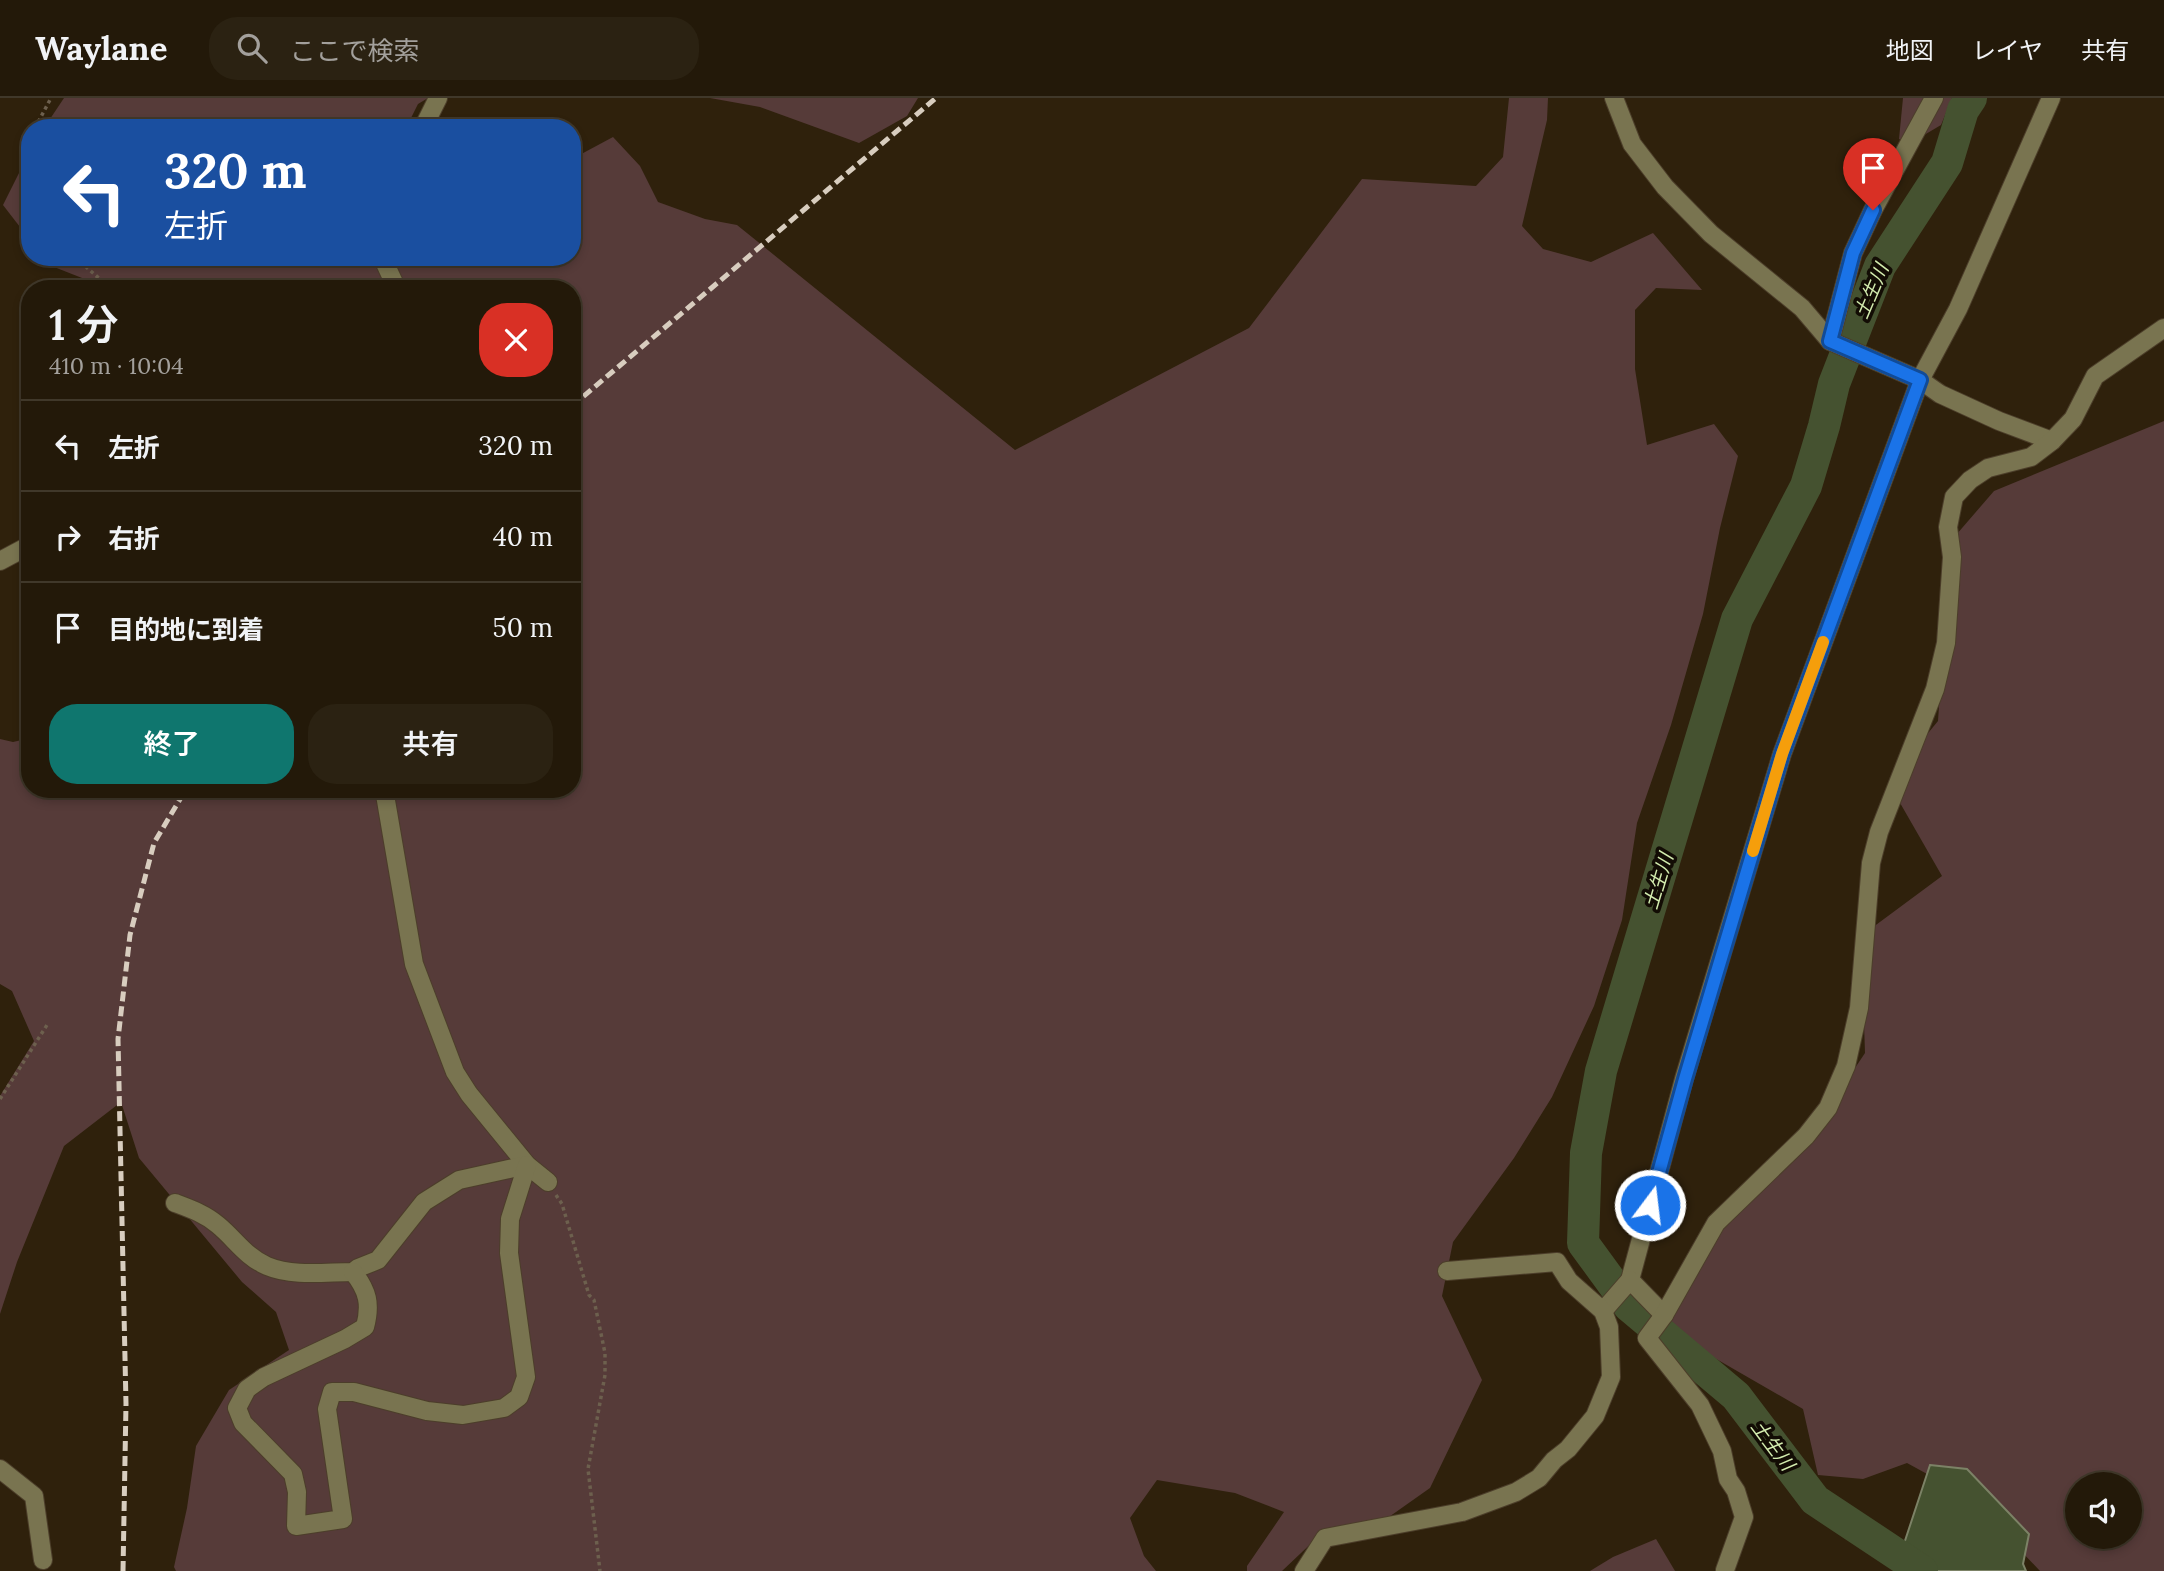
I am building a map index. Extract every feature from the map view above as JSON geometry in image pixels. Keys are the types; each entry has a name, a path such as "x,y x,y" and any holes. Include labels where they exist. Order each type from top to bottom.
{"street":[{"path":"428,119 438,98"},
{"path":"1614,98 1632,144 1665,187 1711,234 1802,307 1830,341 1920,380 1940,394 1999,421 2052,441"},
{"path":"1830,341 1853,253 1873,210 1934,98"},
{"path":"1603,1311 1628,1283 1685,1079 1782,754 1920,380 1958,309 2051,98"},
{"path":"1724,1570 1744,1517 1736,1491 1728,1479 1722,1451 1700,1405 1647,1338 1664,1315 1716,1223 1806,1136 1828,1108 1846,1066 1859,1008 1871,863 1879,832 1935,689 1946,643 1952,557 1948,527 1954,497 1970,480 1988,468 2031,457 2052,441 2073,419 2095,376 2164,328"},
{"path":"0,561 21,550"},
{"path":"386,798 414,964 455,1072 469,1094 527,1165 548,1182"},
{"path":"353,1272 364,1287 369,1311 365,1327 264,1377 247,1389 237,1408 243,1423 293,1474 297,1492 296,1526 343,1519 327,1409 332,1392 354,1392 427,1411 463,1415 504,1408 519,1397 526,1377 509,1253 510,1219 527,1165"},
{"path":"175,1203 201,1212 220,1226 239,1248 268,1266 294,1272 353,1272 378,1260 424,1202 459,1180 527,1165"},
{"path":"1304,1571 1325,1538 1462,1512 1516,1492 1539,1478 1595,1416 1611,1377 1609,1327 1603,1311 1569,1281 1558,1262 1447,1271"},
{"path":"1628,1283 1664,1315"},
{"path":"0,1469 34,1496 43,1560"}],"path":[{"path":"40,119 51,98"},
{"path":"85,266 101,280"},
{"path":"0,1099 47,1025"},
{"path":"548,1182 562,1204 589,1294 594,1300 605,1353 605,1375 588,1469 600,1571"}],"shaded area":[{"path":"64,98 428,98 418,104 410,119 50,119"},
{"path":"710,98 918,98 907,116 859,143 760,107"},
{"path":"1509,98 1548,98 1547,120 1522,226 1543,249 1591,262 1653,233 1702,290 1656,288 1635,310 1635,369 1647,445 1714,424 1738,456 1703,614 1671,725 1637,823 1622,920 1594,1006 1552,1097 1514,1158 1453,1242 1442,1296 1482,1380 1430,1488 1379,1524 1320,1535 1282,1571 1247,1571 1247,1566 1284,1512 1235,1493 1157,1480 1130,1518 1144,1556 1156,1571 176,1571 174,1567 187,1508 196,1446 229,1390 289,1350 276,1312 242,1282 139,1158 121,1102 64,1146 17,1262 0,1314 0,1096 34,1041 12,991 0,984 0,739 13,742 21,740 21,798 581,798 581,280 87,280 52,266 581,266 581,154 613,137 640,166 658,202 705,219 737,225 1015,450 1249,328 1362,179 1476,186 1503,157"},
{"path":"1903,98 1952,98 1941,125 1909,144 1899,139"},
{"path":"21,169 21,228 3,205"},
{"path":"2164,421 2164,1571 2040,1571 1971,1498 1907,1463 1863,1479 1818,1475 1803,1409 1666,1330 1690,1258 1809,1137 1865,1053 1861,936 1942,876 1888,782 1938,721 1950,542 1994,491"},
{"path":"1930,1465 1967,1469 2029,1534 2023,1564 2026,1571 1895,1571"},
{"path":"1656,1539 1675,1571 1590,1571 1613,1557"}],"waterway":[{"name":"土生川","path":"1922,1571 1815,1500 1736,1396 1629,1306 1583,1243 1586,1153 1601,1071 1737,619 1806,486 1834,384 1880,266 1947,163 1963,110 1971,98"}],"railway":[{"path":"581,398 936,98"},
{"path":"123,1571 126,1404 118,1039 130,935 154,843 181,798"}],"slow traffic":[{"path":"1753,851 1782,754 1823,642"}],"route":[{"path":"1650,1205 1782,754 1920,380 1830,341 1853,253 1873,210"}]}
